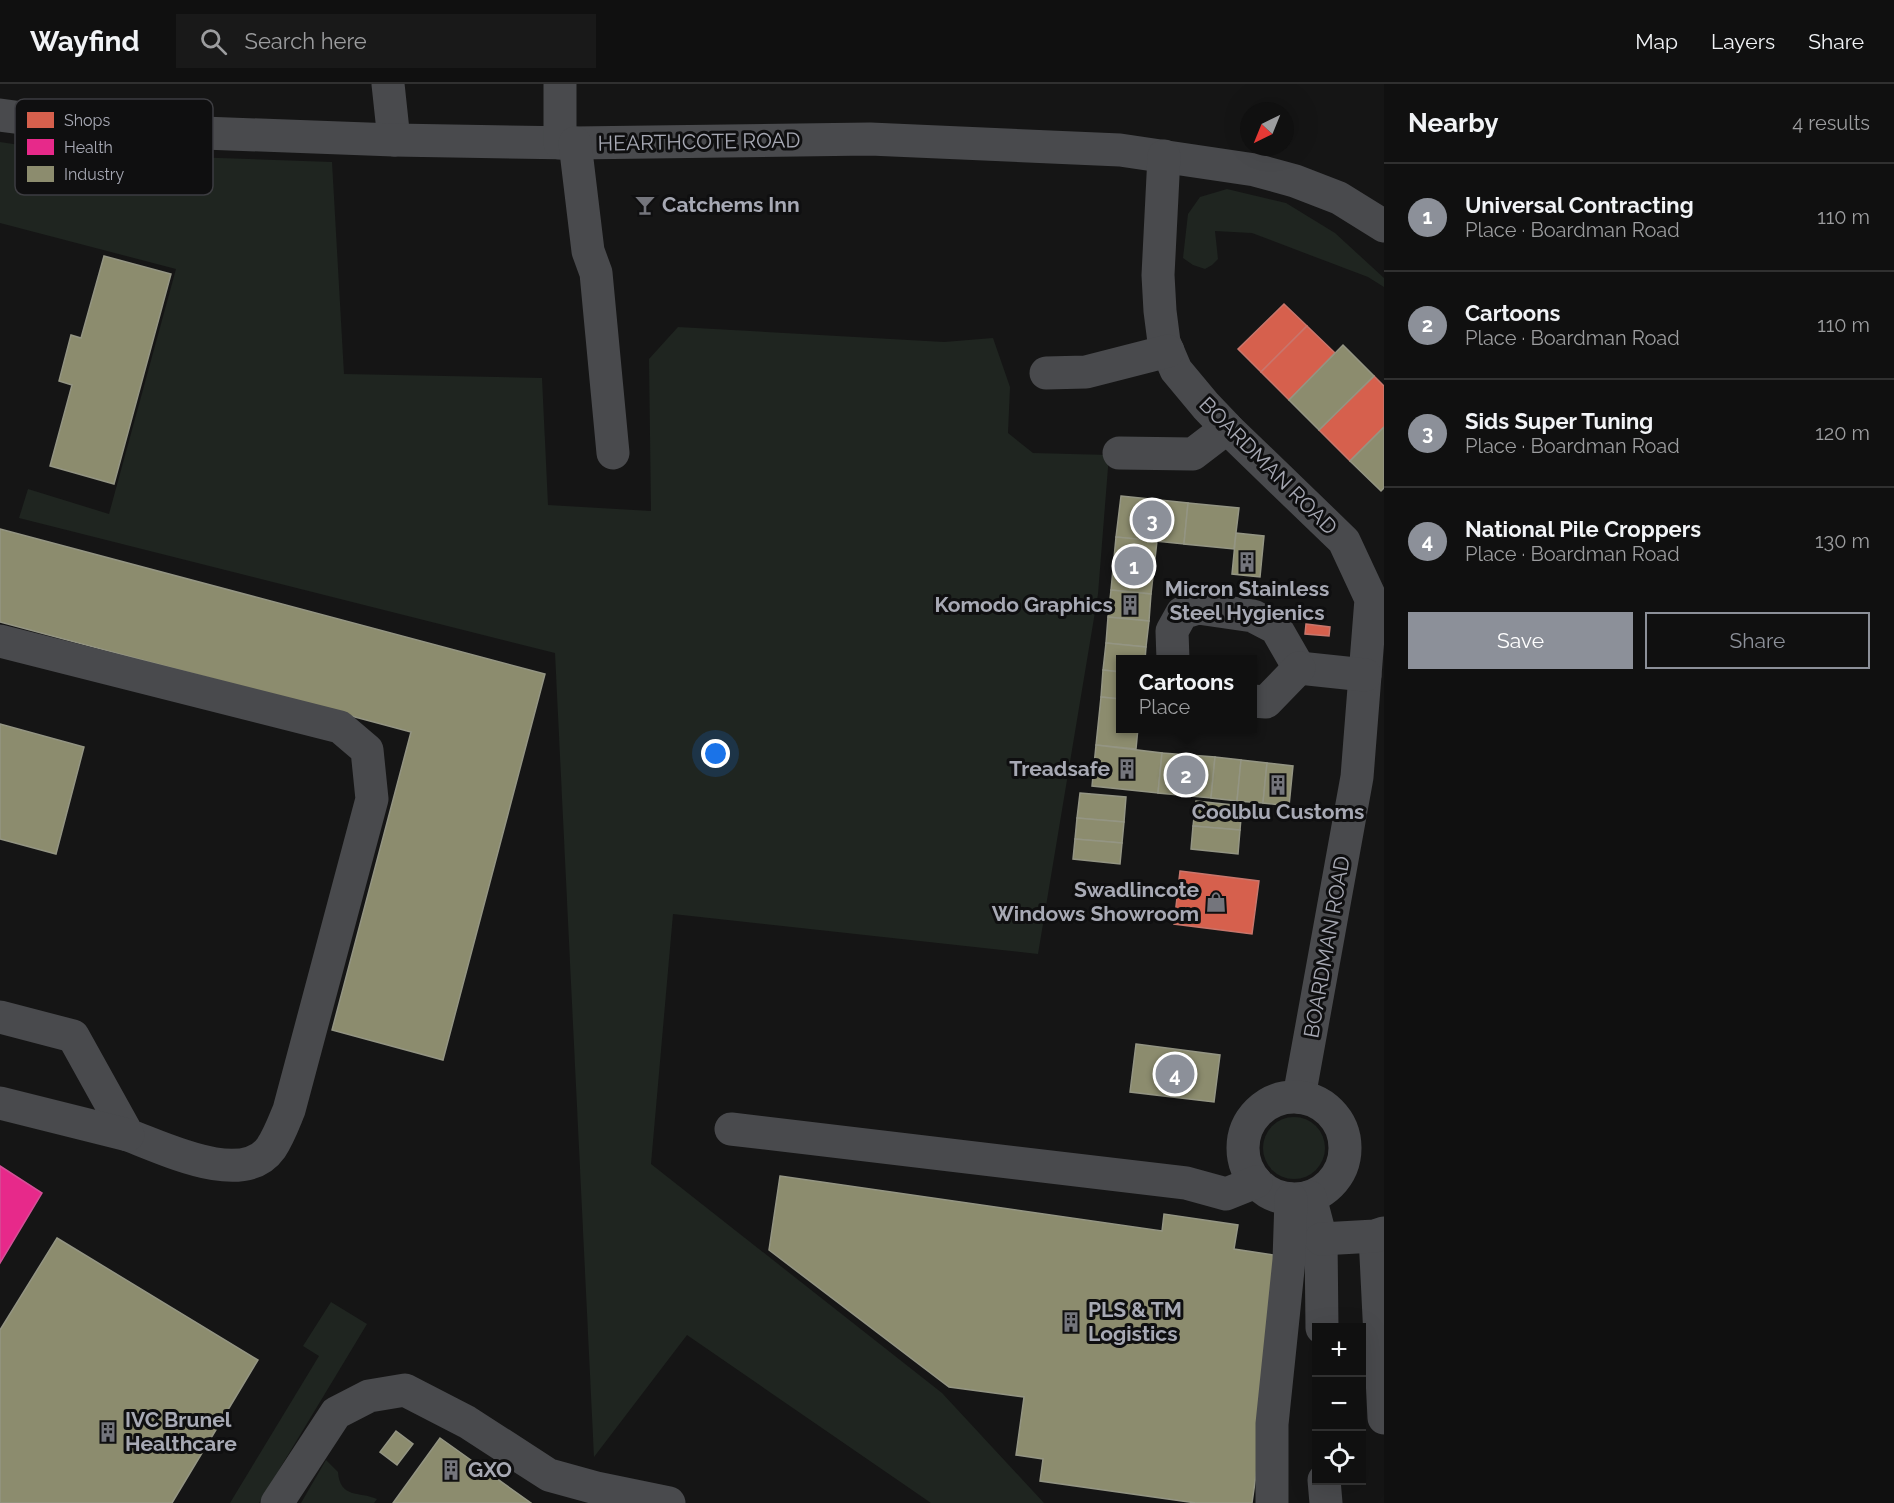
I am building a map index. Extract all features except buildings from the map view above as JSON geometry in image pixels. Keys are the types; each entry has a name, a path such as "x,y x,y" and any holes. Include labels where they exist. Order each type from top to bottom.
{"street":[{"path":"388,84 394,140"},
{"path":"560,84 568,143 588,251 596,273 613,453"},
{"name":"HEARTHCOTE ROAD","path":"0,115 15,117"},
{"name":"HEARTHCOTE ROAD","path":"213,133 568,143 870,139 1120,150 1255,170 1295,181 1339,198 1384,226"},
{"name":"BOARDMAN ROAD","path":"1164,156 1158,275 1160,312 1164,342 1176,370 1227,428 1344,541 1371,599 1357,777 1299,1096"},
{"path":"1046,373 1086,372 1168,351"},
{"path":"1119,453 1193,454 1227,428"},
{"path":"1173,655 1172,632 1182,613 1198,608 1253,616 1276,628 1299,668"},
{"path":"0,641 340,727 367,750 372,798 290,1110 271,1149 256,1162 239,1166 209,1163 128,1135 0,1103"},
{"path":"1299,668 1365,675"},
{"path":"1257,701 1266,702 1299,668"},
{"path":"0,1017 73,1036 128,1135"},
{"path":"1299,1096 1317,1101 1331,1112 1341,1126 1346,1143 1344,1160 1338,1176 1326,1189 1301,1198 1278,1197 1266,1191 1256,1182 1246,1167 1243,1150 1245,1133 1253,1117 1266,1105 1282,1098 1299,1096"},
{"path":"731,1129 1186,1183 1226,1194 1256,1182"},
{"path":"1301,1198 1321,1239 1322,1323"},
{"path":"1272,1503 1272,1424 1289,1260 1301,1198"},
{"path":"1321,1239 1380,1235 1384,1418"},
{"path":"277,1503 336,1413 369,1396 405,1390 467,1422 549,1475 596,1488 669,1503"},
{"path":"1324,1485 1326,1503"}],"shaded area":[{"path":"0,142 15,144 15,195 213,195 213,158 332,162 344,374 542,378 548,505 651,511 649,359 678,327 944,342 993,338 1010,387 1008,433 1033,453 1109,455 1098,594 1038,954 673,914 651,1164 942,1393 1044,1503 931,1503 687,1335 594,1457 555,653 19,518 28,489 109,514 176,269 0,223"},
{"path":"1227,189 1286,203 1335,233 1384,278 1384,287 1368,277 1252,233 1215,231 1218,259 1205,269 1193,265 1183,258 1188,214 1200,197"},
{"path":"1288,1117 1300,1117 1316,1126 1323,1136 1325,1148 1323,1160 1316,1170 1300,1179 1288,1179 1277,1174 1268,1165 1263,1154 1263,1142 1268,1131 1277,1122"},
{"path":"331,1302 367,1324 259,1503 230,1503 319,1356 303,1346"},
{"path":"326,1460 338,1472 342,1486 346,1490 377,1499 374,1503 301,1503"}],"place":[{"name":"Catchems Inn","path":"645,205"},
{"name":"Sids Super Tuning","path":"1152,520"},
{"name":"Micron Stainless Steel Hygienics","path":"1247,562"},
{"name":"Universal Contracting","path":"1134,566"},
{"name":"Komodo Graphics","path":"1130,605"},
{"name":"Treadsafe","path":"1127,769"},
{"name":"Cartoons","path":"1186,775"},
{"name":"Coolblu Customs","path":"1278,785"},
{"name":"Swadlincote Windows Showroom","path":"1216,902"},
{"name":"National Pile Croppers","path":"1175,1074"},
{"name":"PLS & TM Logistics","path":"1071,1322"},
{"name":"IVC Brunel Healthcare","path":"108,1432"},
{"name":"GXO","path":"451,1470"}]}
